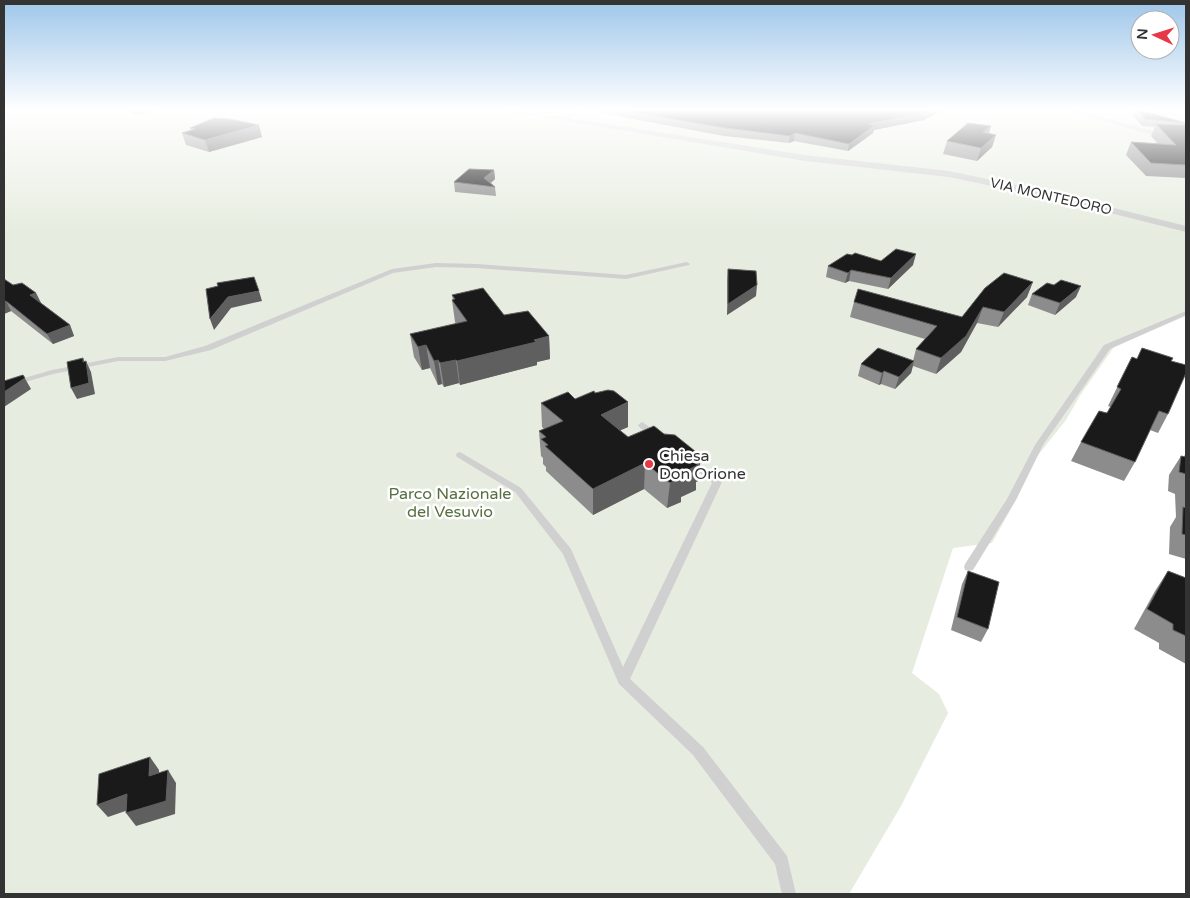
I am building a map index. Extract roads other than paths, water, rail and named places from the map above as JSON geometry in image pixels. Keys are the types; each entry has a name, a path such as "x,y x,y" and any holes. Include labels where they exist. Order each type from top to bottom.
{"street":[{"name":"VIA MONTEDORO","path":"761,151 804,158 949,174 1054,196 1186,229"}],"lane":[{"path":"4,386 52,372 118,359 165,359 208,348 392,271 436,265 477,266 626,277 687,264"},
{"path":"969,567 1011,500 1039,445 1107,347 1186,313"},
{"path":"642,425 665,442"},
{"path":"623,680 717,482 680,454"},
{"path":"460,455 518,490 567,552 623,680 698,751 782,860 789,894"}],"place":[{"name":"Chiesa Don Orione","path":"649,464"}],"park label":[{"name":"Parco Nazionale del Vesuvio","path":"450,502"}]}
